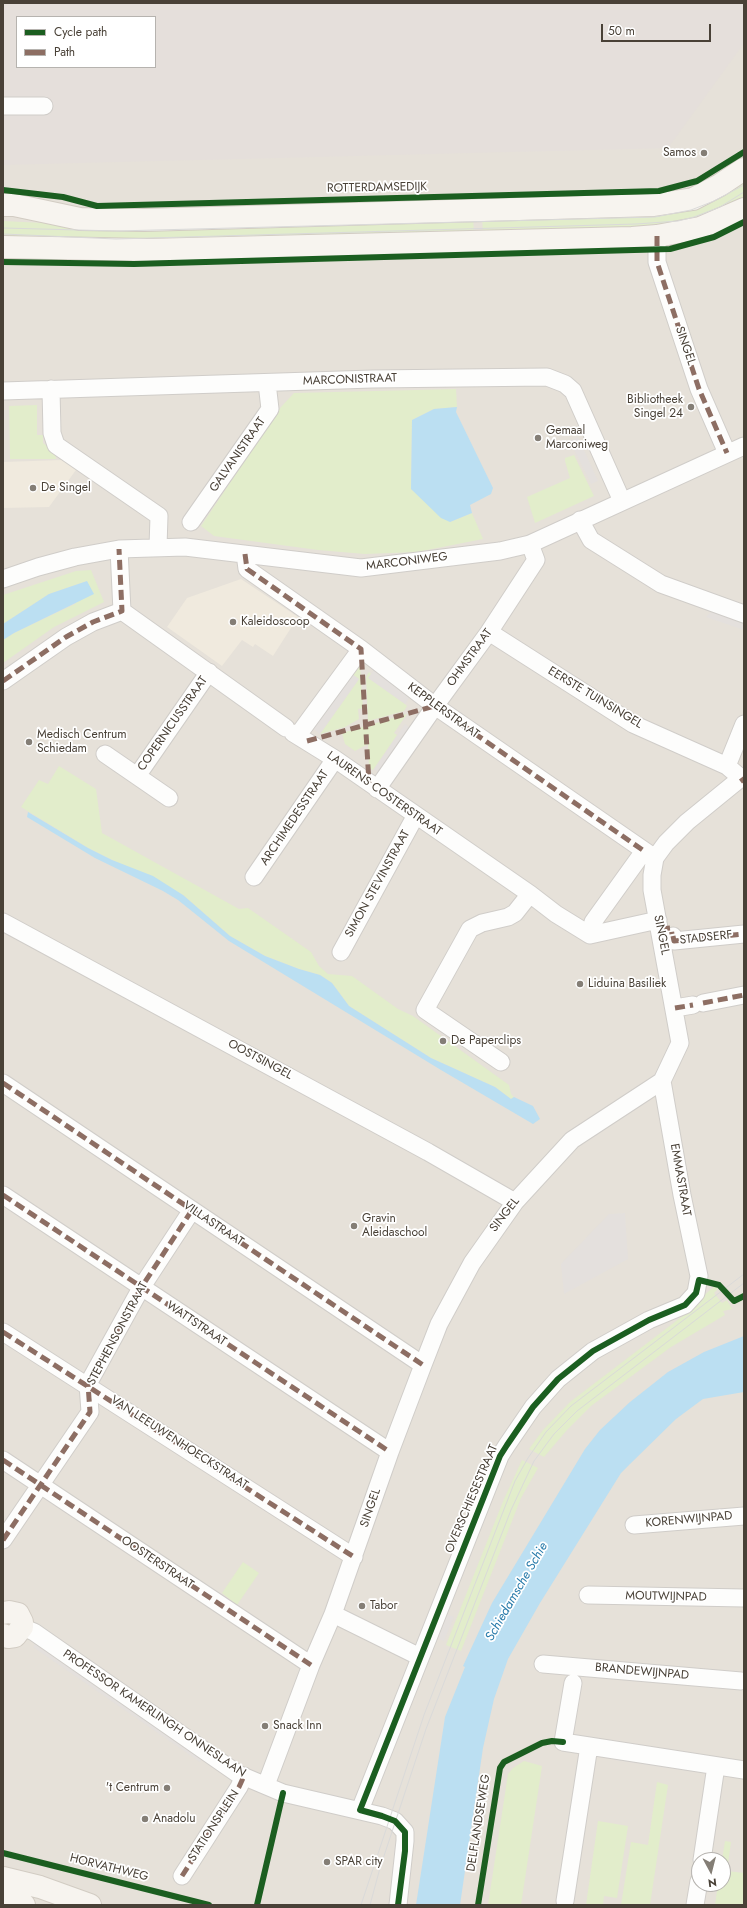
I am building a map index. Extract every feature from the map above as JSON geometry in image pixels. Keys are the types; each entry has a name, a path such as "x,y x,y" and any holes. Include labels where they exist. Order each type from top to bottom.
{"main road":[{"name":"ROTTERDAMSEDIJK","path":"3,205 80,219 144,220 640,206 693,199 720,185 744,169"},
{"path":"3,247 147,250 657,236 700,228 741,208"},
{"path":"3,1614 9,1612 18,1614 22,1622 8,1634"},
{"path":"3,1878 40,1887 90,1905"},
{"path":"3,1900 24,1905"}],"street":[{"path":"3,106 44,106"},
{"name":"SINGEL","path":"657,236 656,262 699,389 727,453"},
{"name":"MARCONISTRAAT","path":"3,391 533,376 556,380 573,391 622,501"},
{"name":"GALVANISTRAAT","path":"191,522 270,409 267,383"},
{"path":"51,389 52,433 56,445 159,516 158,548"},
{"name":"MARCONIWEG","path":"3,579 38,567 75,557 120,549 185,547 361,568 500,551 530,544 744,446"},
{"path":"580,520 591,540 661,584 744,614"},
{"name":"OHMSTRAAT","path":"377,790 435,706 489,632 536,560 530,544"},
{"path":"3,681 66,637 93,622 122,611 120,549"},
{"name":"KEPPLERSTRAAT","path":"245,554 246,569 362,649 435,706 649,854"},
{"name":"LAURENS COSTERSTRAAT","path":"122,611 292,732 335,759 377,790 530,894 561,917 590,935"},
{"name":"EERSTE TUINSINGEL","path":"489,632 633,724 726,766"},
{"path":"292,732 362,649"},
{"name":"COPERNICUSSTRAAT","path":"136,776 209,672"},
{"path":"726,766 744,724"},
{"path":"105,754 170,798"},
{"name":"ARCHIMEDESSTRAAT","path":"254,877 335,759"},
{"name":"SINGEL","path":"590,935 593,922 649,854 666,843 687,822 743,778 726,766"},
{"name":"SIMON STEVINSTRAAT","path":"341,952 416,816"},
{"name":"SINGEL","path":"266,1785 311,1666 333,1614 422,1365 439,1324 472,1263 515,1202 572,1140 662,1081 680,1043 666,930 652,890 652,875 649,854"},
{"path":"501,1062 425,1010 470,929 482,923 515,913 530,894"},
{"name":"OOSTSINGEL","path":"3,922 414,1144 515,1202"},
{"path":"590,935 666,930"},
{"name":"STADSERF","path":"666,930 674,941 744,934"},
{"path":"675,1008 744,995"},
{"name":"EMMASTRAAT","path":"662,1081 699,1280"},
{"name":"VILLASTRAAT","path":"3,1083 422,1365"},
{"name":"WATTSTRAAT","path":"3,1195 390,1452"},
{"name":"STEPHENSONSTRAAT","path":"3,1540 90,1412 88,1384 142,1288 192,1210"},
{"name":"OVERSCHIESESTRAAT","path":"360,1810 500,1456 533,1407 558,1380 592,1351 649,1320 685,1305 696,1292 699,1280"},
{"name":"VAN LEEUWENHOECKSTRAAT","path":"3,1332 88,1384 354,1557"},
{"name":"OOSTERSTRAAT","path":"3,1460 311,1666"},
{"name":"KORENWIJNPAD","path":"634,1525 744,1516"},
{"name":"MOUTWIJNPAD","path":"588,1595 744,1598"},
{"path":"333,1614 420,1657"},
{"name":"PROFESSOR KAMERLINGH ONNESLAAN","path":"8,1634 34,1632 238,1774 294,1796 360,1810 395,1821 405,1832 405,1851 398,1905"},
{"name":"BRANDEWIJNPAD","path":"543,1664 741,1681"},
{"path":"573,1683 564,1742 744,1770"},
{"path":"565,1901 589,1746"},
{"path":"703,1852 716,1766"},
{"name":"STATIONSPLEIN","path":"182,1876 239,1787 244,1776"},
{"path":"696,1905 698,1892"}],"shaded area":[{"path":"3,3 744,3 744,1905 3,1905"},
{"path":"3,3 744,3 744,43 668,148 3,165"},
{"path":"578,437 598,481 591,484 570,441"},
{"name":"De Singel","path":"62,460 76,470 49,507 3,508 3,462"},
{"name":"Kaleidoscoop","path":"241,579 298,617 273,656 255,644 253,647 242,640 222,666 167,627 187,598"},
{"path":"714,609 744,620 744,630 706,617"},
{"path":"374,670 411,695 405,704 368,678"},
{"path":"349,672 359,679 320,734 311,727"},
{"path":"405,724 414,731 383,775 374,769"},
{"path":"625,1213 628,1259 564,1294 561,1264 609,1214"},
{"path":"444,1613 454,1617 444,1641 434,1637"},
{"path":"36,1643 203,1758 200,1762 33,1647"},
{"path":"614,1755 695,1768 694,1772 614,1760"}],"green space":[{"path":"744,182 744,198 741,200 716,212 668,225 483,235 482,215 667,210"},
{"path":"473,216 474,235 3,243 3,221 102,226"},
{"path":"456,389 457,407 434,409 412,420 411,489 450,522 472,513 483,539 417,552 365,554 318,550 214,536 201,526 281,407 294,393"},
{"path":"37,405 37,435 43,435 43,443 55,452 56,459 10,459 9,406"},
{"path":"574,455 594,496 535,523 527,497 570,478 565,458"},
{"path":"91,570 104,602 54,627 3,663 3,640 14,633 75,604 87,581 49,594 3,624 3,595 76,571"},
{"path":"356,662 360,666 363,708 358,709 359,719 345,727 320,734 359,679 349,672"},
{"path":"369,672 371,674 369,678 407,706 404,711 368,721 366,677"},
{"path":"407,714 394,733 397,735 373,770 369,768 368,744 355,751 345,744 342,733"},
{"path":"59,766 96,789 102,833 239,909 248,908 311,952 319,966 328,974 352,976 398,1009 413,1016 509,1085 511,1094 514,1097 511,1099 495,1087 431,1058 349,1006 332,983 320,975 265,956 230,936 183,895 88,848 21,807 39,780 48,784"},
{"path":"715,1286 718,1289 714,1293 722,1303 727,1300 732,1309 723,1311 725,1315 671,1347 591,1406 567,1430 544,1457 529,1449 543,1430 570,1402 684,1315 683,1313"},
{"path":"522,1460 538,1468 521,1498 461,1651 446,1645 504,1499"},
{"path":"243,1562 259,1573 237,1605 222,1593"},
{"path":"524,1761 542,1766 521,1905 488,1905 508,1774 513,1768"},
{"path":"657,1782 668,1785 650,1905 621,1905 631,1842 648,1845"},
{"path":"598,1821 628,1826 617,1898 604,1896 603,1905 586,1905"},
{"path":"725,1841 731,1842 730,1852 723,1852"},
{"path":"731,1871 744,1873 744,1905 715,1905 717,1892 731,1892"}],"water":[{"path":"457,407 456,412 493,488 491,494 470,505 472,513 450,522 441,518 411,489 412,420 434,409"},
{"path":"87,581 94,594 14,633 3,640 3,624 49,594"},
{"path":"28,812 88,848 112,860 153,876 183,895 230,936 265,956 320,975 332,983 349,1006 431,1058 495,1087 511,1099 514,1097 533,1106 540,1119 533,1124 441,1070 229,941 178,900 163,891 95,858 27,817"},
{"name":"Schiedamsche Schie","path":"744,1336 744,1392 703,1399 676,1419 621,1473 540,1603 508,1659 494,1699 483,1748 460,1905 416,1905 445,1717 465,1667 463,1666 492,1603 585,1449 600,1430 630,1402 668,1372 704,1352"}],"tram line":[{"path":"3,228 117,231 655,217 691,210 714,201 744,185"},
{"path":"3,234 116,239 636,224 678,221 694,217 720,207 744,192"},
{"path":"361,1905 424,1715 515,1481 528,1458 546,1432 571,1406 744,1274"},
{"path":"370,1905 380,1868 426,1729 511,1510 534,1461 554,1434 577,1411 744,1283"}],"marked path":[{"path":"657,236 657,262 699,389 727,453"},
{"path":"3,681 66,637 93,622 122,611 119,549"},
{"path":"245,554 247,569 361,649 369,783"},
{"path":"307,741 435,706 644,851"},
{"path":"741,778 744,782"},
{"path":"660,929 671,928 672,934"},
{"path":"673,936 674,941 744,934"},
{"path":"703,1003 744,995"},
{"path":"675,1008 693,1005"},
{"path":"3,1083 423,1365"},
{"path":"3,1195 390,1452"},
{"path":"3,1540 90,1412 88,1384 141,1288 192,1210"},
{"path":"3,1332 354,1557"},
{"path":"3,1460 311,1665"},
{"path":"182,1876 239,1787 244,1776"}],"cycle path":[{"path":"3,190 63,197 97,206 659,191 697,181 744,152"},
{"path":"3,262 134,264 670,249 714,237 744,222"},
{"path":"398,1905 405,1851 405,1832 395,1821 360,1810 500,1456 533,1407 558,1379 593,1351 649,1320 685,1305 696,1293 699,1280 719,1285 734,1301 744,1296"},
{"name":"DELFLANDSEWEG","path":"478,1905 500,1768 504,1762 542,1743 552,1741 563,1742"},
{"path":"257,1905 283,1793"},
{"name":"HORVATHWEG","path":"3,1853 209,1905"}],"place":[{"name":"Samos","path":"704,153"},
{"name":"Bibliotheek Singel 24","path":"691,407"},
{"name":"Gemaal Marconiweg","path":"538,438"},
{"name":"De Singel","path":"33,488"},
{"name":"Kaleidoscoop","path":"233,622"},
{"name":"Medisch Centrum Schiedam","path":"29,742"},
{"name":"Liduina Basiliek","path":"580,984"},
{"name":"De Paperclips","path":"443,1041"},
{"name":"Gravin Aleidaschool","path":"354,1226"},
{"name":"Tabor","path":"362,1606"},
{"name":"Snack Inn","path":"265,1726"},
{"name":"'t Centrum","path":"167,1788"},
{"name":"Anadolu","path":"145,1819"},
{"name":"SPAR city","path":"327,1862"}]}
